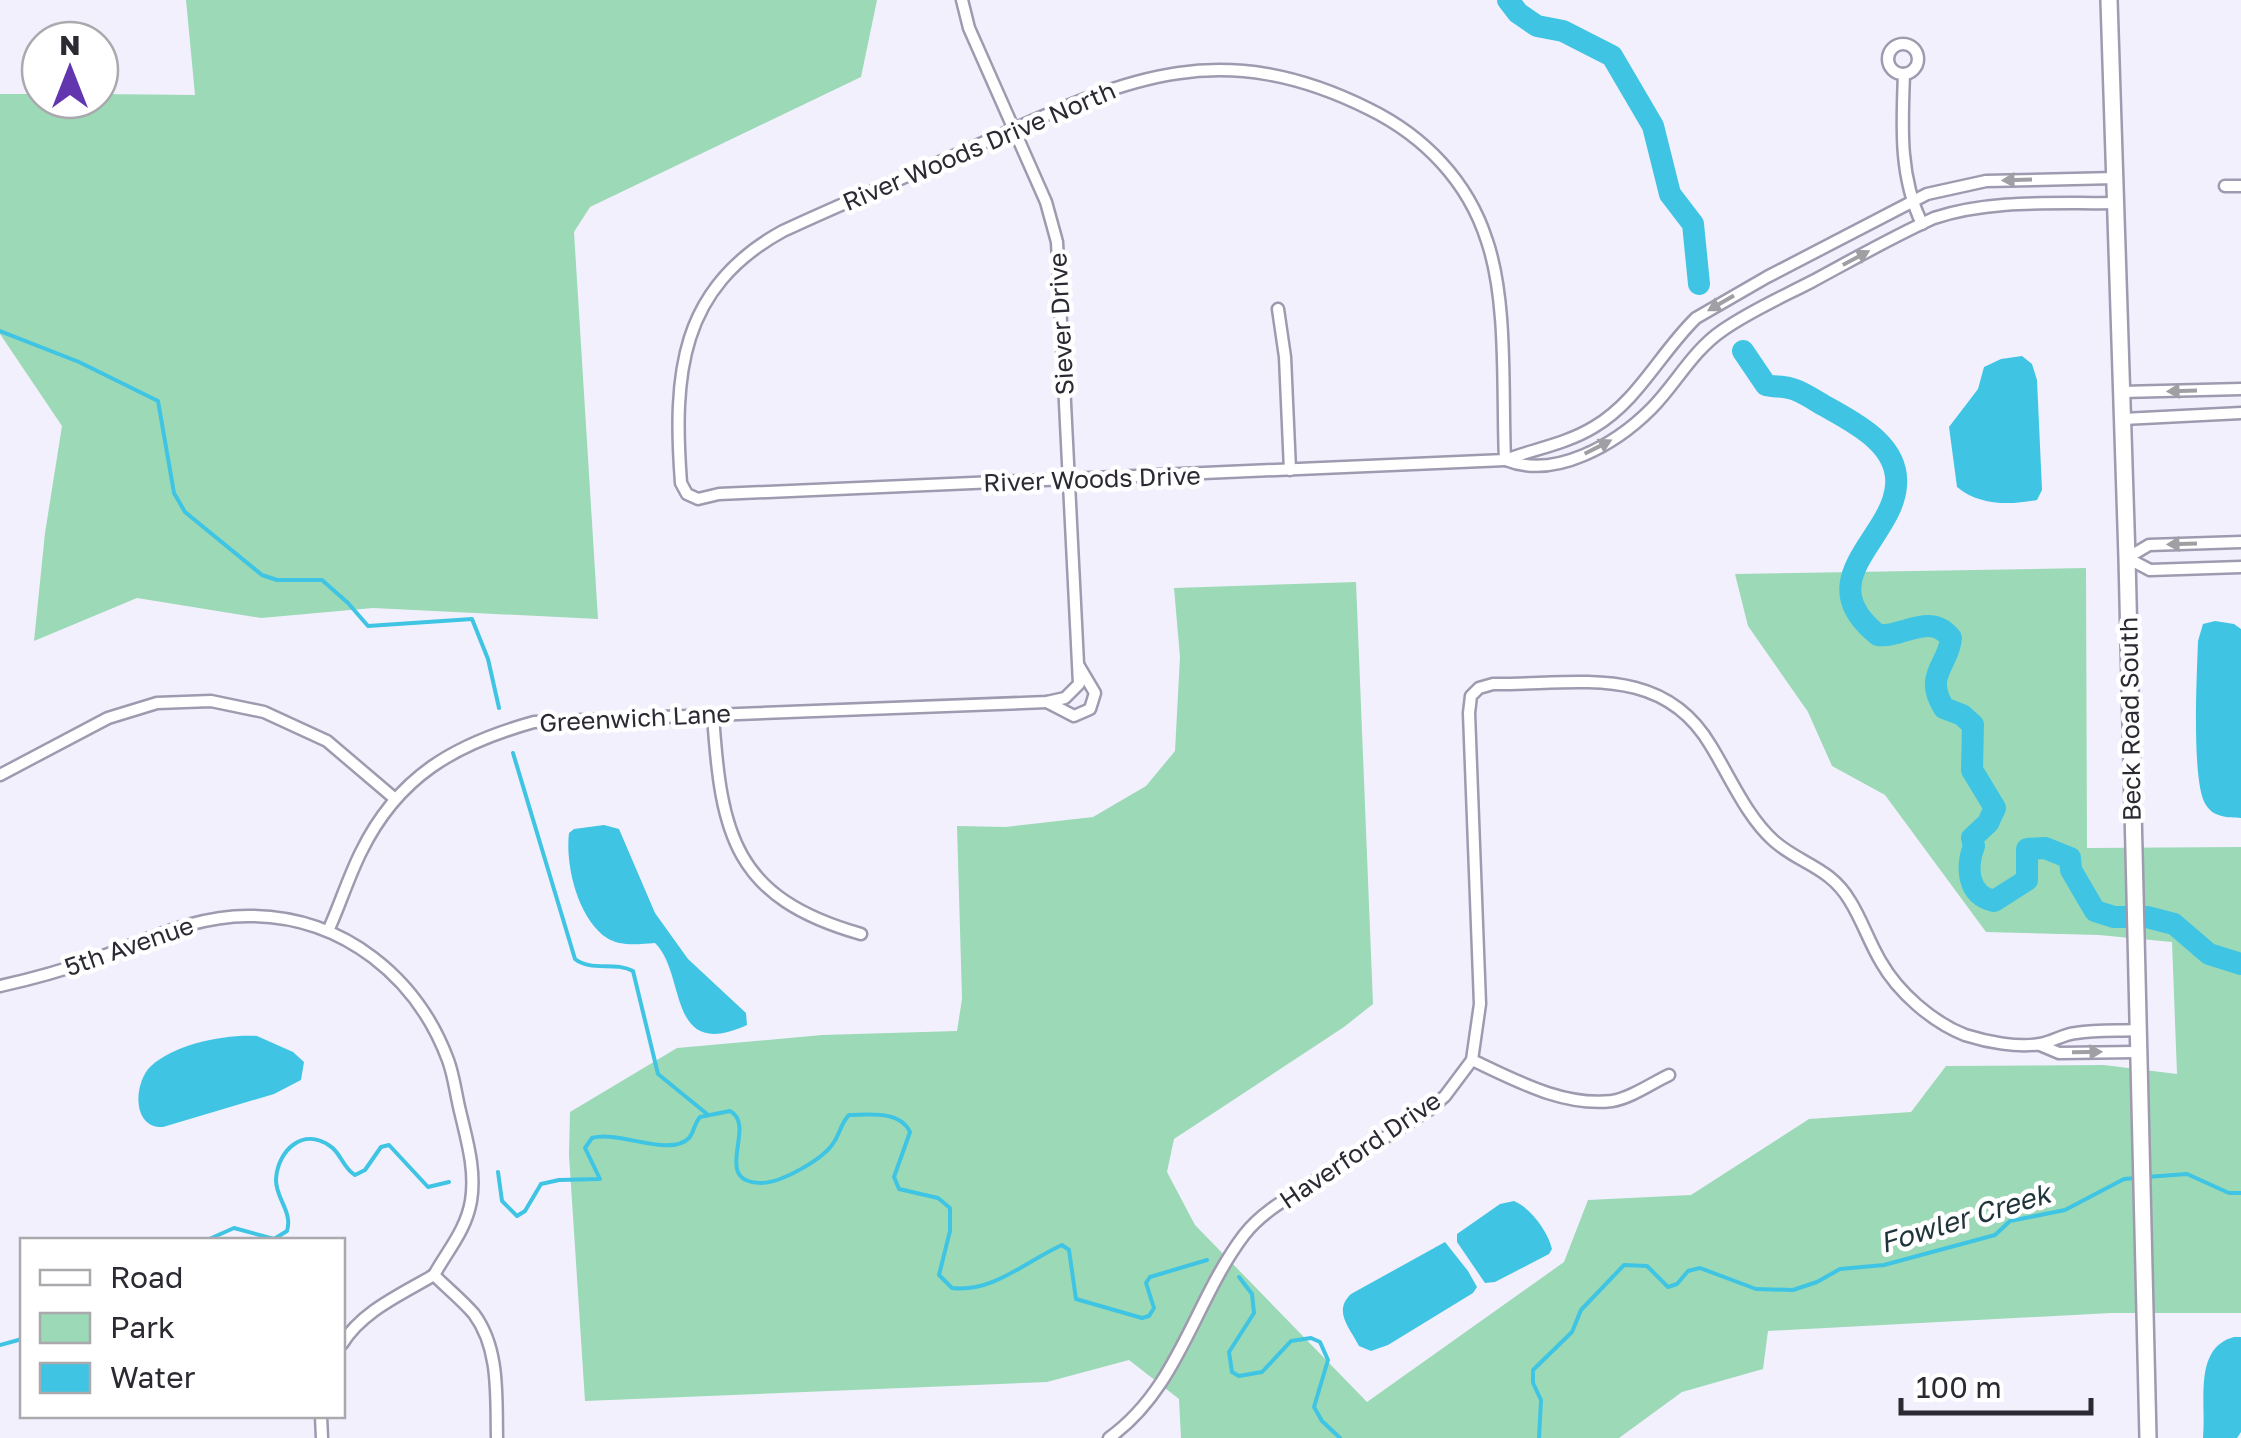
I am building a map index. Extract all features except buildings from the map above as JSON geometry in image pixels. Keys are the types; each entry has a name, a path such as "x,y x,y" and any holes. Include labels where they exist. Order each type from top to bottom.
{"main road":[{"name":"Beck Road South","path":"2110,0 2148,1438"}],"street":[{"name":"Siever Drive","path":"962,0 969,28 1046,202 1057,242 1079,666 1079,684 1074,689"},
{"name":"River Woods Drive North","path":"684,490 680,388 684,355 699,311 726,272 753,249 783,230 1122,84 1216,70 1262,72 1354,102 1402,127 1433,153 1456,180 1488,243 1497,291 1505,460"},
{"path":"1904,74 1902,137 1911,201 1922,224"},
{"name":"River Woods Drive","path":"684,490 698,499 719,494 1505,460 1593,428 1624,404 1696,318 1911,201 1970,183 2115,178"},
{"path":"2225,186 2241,186"},
{"name":"River Woods Drive","path":"1505,460 1526,467 1549,465 1613,439 1651,409 1692,356 1724,328 1922,224 1967,209 1998,205 2116,203"},
{"path":"1278,309 1285,357 1290,470"},
{"path":"2122,392 2241,390"},
{"path":"2123,419 2241,414"},
{"path":"2127,558 2149,545 2241,542"},
{"path":"2127,558 2150,570 2241,567"},
{"name":"Siever Drive","path":"1079,666 1095,693 1090,709"},
{"name":"Haverford Drive","path":"1109,1438 1154,1395 1234,1251 1255,1223 1280,1203 1429,1110 1445,1096 1472,1060 1480,1004 1471,696 1479,688 1493,684 1604,682 1633,686 1679,708 1701,728 1749,810 1774,841 1825,870 1850,899 1880,960 1901,989 1930,1014 1966,1035 2012,1044 2040,1044"},
{"name":"Greenwich Lane","path":"328,931 360,854 394,798 439,759 465,744 534,722 1047,702 1066,698 1074,689"},
{"path":"0,775 108,718 157,702 210,701 264,712 326,741 394,798"},
{"name":"Greenwich Lane","path":"1047,702 1074,716 1090,709"},
{"path":"713,714 721,803 741,853 758,878 789,904 818,921 861,934"},
{"name":"5th Avenue","path":"0,986 34,979 213,918 290,918 328,931 374,956 393,972 428,1018 449,1062 472,1160 472,1188 461,1232 434,1275"},
{"path":"2040,1044 2074,1033 2136,1030"},
{"path":"2040,1044 2059,1053 2137,1052"},
{"path":"1472,1060 1563,1098 1616,1100 1669,1075"},
{"path":"345,1340 372,1312 434,1275 476,1316 485,1336 494,1364 497,1438"}],"green space":[{"path":"186,0 877,0 861,77 590,207 574,232 598,619 373,608 261,618 137,598 34,641 45,533 62,426 0,334 0,94 20,94 20,120 120,120 120,94 195,95"},
{"path":"2086,568 2087,848 2241,847 2241,1313 2111,1313 1768,1331 1763,1369 1682,1392 1619,1438 1181,1438 1179,1399 1129,1360 1047,1382 585,1401 569,1155 570,1112 677,1048 822,1035 957,1031 962,999 957,826 1006,827 1093,817 1146,786 1175,751 1180,657 1174,588 1356,582 1373,1004 1174,1139 1167,1172 1195,1225 1367,1402 1564,1262 1588,1200 1691,1195 1809,1119 1911,1112 1946,1066 2104,1065 2177,1074 2172,942 2099,935 1986,932 1885,795 1832,766 1808,712 1748,626 1735,574"}],"water":[{"path":"2022,356 2032,364 2037,380 2042,490 2037,500 1985,501 1957,487 1949,427 1978,389 1984,367"},
{"path":"2215,621 2241,629 2241,818 2222,816 2209,809 2198,775 2198,641 2203,624"},
{"path":"604,825 619,829 655,913 688,959 746,1013 747,1025 721,1033 703,1032 683,1010 665,957 655,943 612,941 588,918 572,875 569,833"},
{"path":"257,1036 293,1052 304,1062 301,1080 274,1094 163,1127 146,1121 139,1104 141,1083 161,1058 201,1042"},
{"path":"1514,1201 1538,1221 1552,1249 1495,1282 1485,1283 1457,1242 1457,1234 1500,1204"},
{"path":"1445,1242 1477,1287 1473,1293 1388,1345 1371,1351 1359,1346 1343,1313 1346,1300"},
{"path":"2241,1337 2241,1432 2237,1438 2203,1438 2207,1365 2221,1343"}],"waterway":[{"path":"1508,0 1518,13 1537,26 1563,31 1612,56 1653,126 1670,194 1693,224 1699,284"},
{"path":"0,331 79,362 158,401 174,493 185,512 262,575 277,580 322,580 368,626 472,619 488,659 499,708"},
{"path":"1743,351 1766,385 1798,391 1848,419 1883,446 1890,458 1896,486 1891,505 1859,560 1851,596 1859,615 1878,635 1925,626 1943,630 1951,638 1936,678 1938,697 1944,708 1962,715 1973,725 1972,770 1995,808 1988,823 1972,838 1970,871 1978,893 1994,901 2027,880 2027,849 2045,848 2070,858 2071,870 2095,911 2174,924 2209,954 2241,964"},
{"path":"513,753 575,959 588,965 633,971 658,1074 707,1114"},
{"name":"Fowler Creek","path":"498,1172 502,1201 517,1216 525,1211 541,1184 600,1179 585,1148 592,1138 615,1137 657,1145 680,1143 689,1138 700,1117 730,1111 739,1128 739,1173 746,1180 769,1182 790,1175 821,1156 849,1115 883,1115 899,1120 910,1132 894,1177 899,1189 938,1198 950,1208 950,1231 939,1275 952,1288 996,1281 1062,1245 1069,1250 1076,1299 1142,1318 1154,1308 1146,1283 1150,1277 1207,1260"},
{"name":"Fowler Creek","path":"276,1238 287,1231 288,1224 278,1192 278,1168 287,1151 302,1140 330,1146 355,1175 365,1170 381,1147 389,1145 428,1187 449,1182"},
{"name":"Fowler Creek","path":"2146,1177 2187,1174 2229,1193 2241,1193"},
{"name":"Fowler Creek","path":"1539,1438 1541,1400 1533,1383 1533,1370 1572,1332 1581,1310 1624,1265 1647,1266 1668,1287 1677,1284 1688,1271 1700,1268 1756,1289 1793,1290 1840,1269 1884,1265 1995,1235 2010,1221 2065,1210 2124,1179 2137,1178"},
{"name":"Fowler Creek","path":"212,1238 234,1228 270,1238"},
{"name":"Fowler Creek","path":"1239,1277 1252,1294 1254,1313 1229,1352 1232,1372 1239,1376 1262,1372 1291,1341 1311,1338 1320,1342 1328,1360 1314,1407 1340,1438"},
{"name":"Fowler Creek","path":"0,1345 20,1340"}]}
